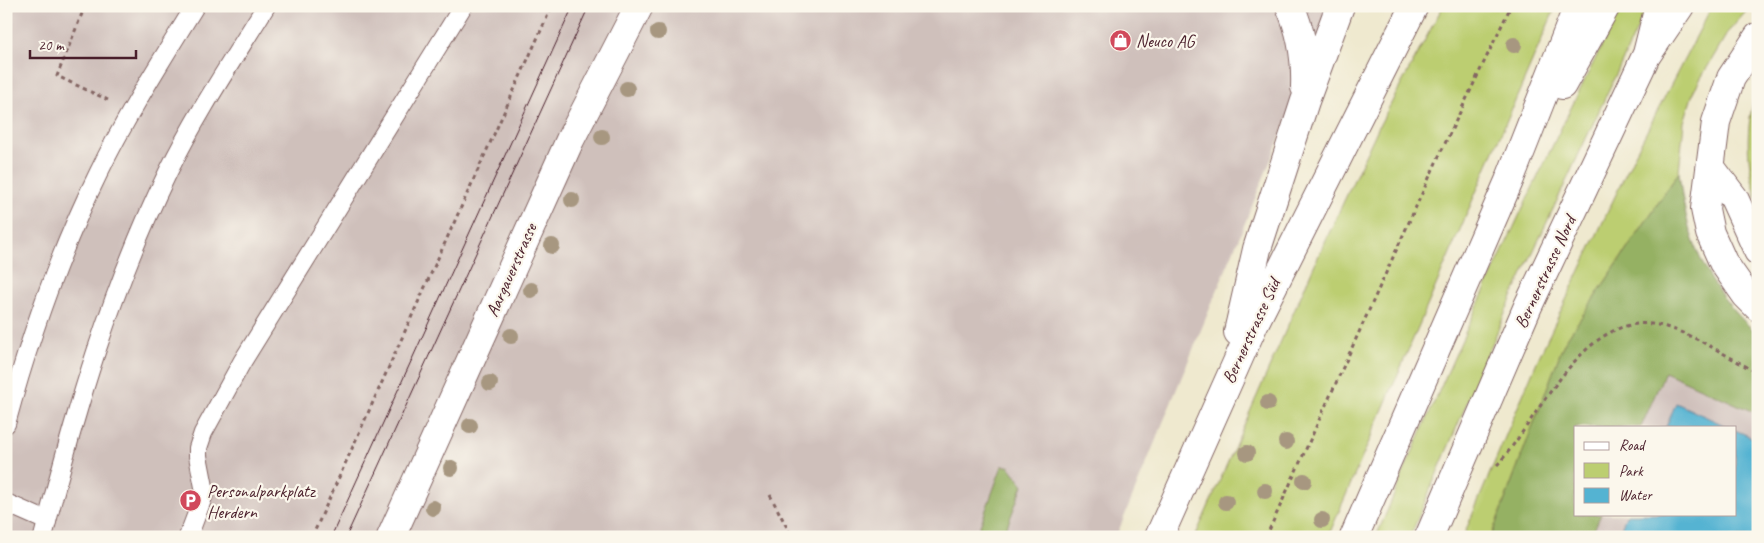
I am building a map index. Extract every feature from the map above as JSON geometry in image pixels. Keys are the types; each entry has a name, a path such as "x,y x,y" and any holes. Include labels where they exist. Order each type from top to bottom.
{"main road":[{"name":"Aargauerstrasse","path":"390,537 570,140 639,6"},
{"path":"1290,6 1299,27 1306,64 1305,102"},
{"path":"1224,389 1257,249 1305,102 1340,6"},
{"name":"Bernerstrasse Süd","path":"1159,537 1224,389 1295,239 1414,6"},
{"path":"1354,537 1509,180 1578,6"},
{"path":"1509,180 1606,6"},
{"name":"Bernerstrasse Nord","path":"1429,537 1528,306 1647,54 1659,6"},
{"path":"1647,54 1680,6"},
{"path":"1758,37 1742,58 1724,98 1712,148 1712,169 1706,196 1710,233 1723,262 1746,295 1758,307"},
{"path":"1712,169 1734,198 1758,251"}],"lane":[{"path":"6,424 23,365 60,261 98,174 131,113 195,6"},
{"path":"6,503 45,529 88,371 110,306 141,230 183,143 266,6"},
{"path":"188,537 205,492 198,448 203,433 242,362 463,6"}],"path":[{"path":"85,6 57,76 131,113"},
{"path":"312,537 552,6"},
{"path":"1266,537 1431,173 1511,6"},
{"path":"1491,472 1574,362 1600,338 1625,326 1643,323 1667,327 1758,372"},
{"path":"770,495 792,537"}],"shaded area":[{"path":"6,6 1334,6 1116,537 6,537"},
{"path":"1665,372 1758,414 1758,440 1736,430 1736,426 1726,426 1676,403 1666,426 1641,426"},
{"path":"1600,516 1626,516 1617,537 1591,537"}],"green space":[{"path":"1443,6 1556,6 1328,537 1195,537 1317,259 1378,128"},
{"path":"1622,6 1648,6 1512,297 1410,537 1376,537 1494,269"},
{"path":"1712,6 1751,6 1728,32 1694,90 1684,122 1679,172 1564,343 1491,537 1463,537 1538,359 1635,154"},
{"path":"1758,89 1758,203 1751,175 1748,146 1750,117"},
{"path":"1679,172 1687,219 1693,241 1702,261 1712,281 1725,299 1758,334 1758,414 1665,372 1641,426 1574,426 1574,516 1600,516 1591,537 1491,537 1564,343"},
{"path":"1002,466 1009,466 1023,485 1003,537 976,537"}],"water":[{"path":"1676,403 1726,426 1666,426"},
{"path":"1736,430 1758,440 1758,537 1617,537 1626,516 1736,516"}],"tram line":[{"path":"331,537 573,6"},
{"path":"346,537 589,6"}],"place":[{"name":"Neuco AG","path":"1120,41"},
{"name":"Personalparkplatz Herdern","path":"191,501"}]}
